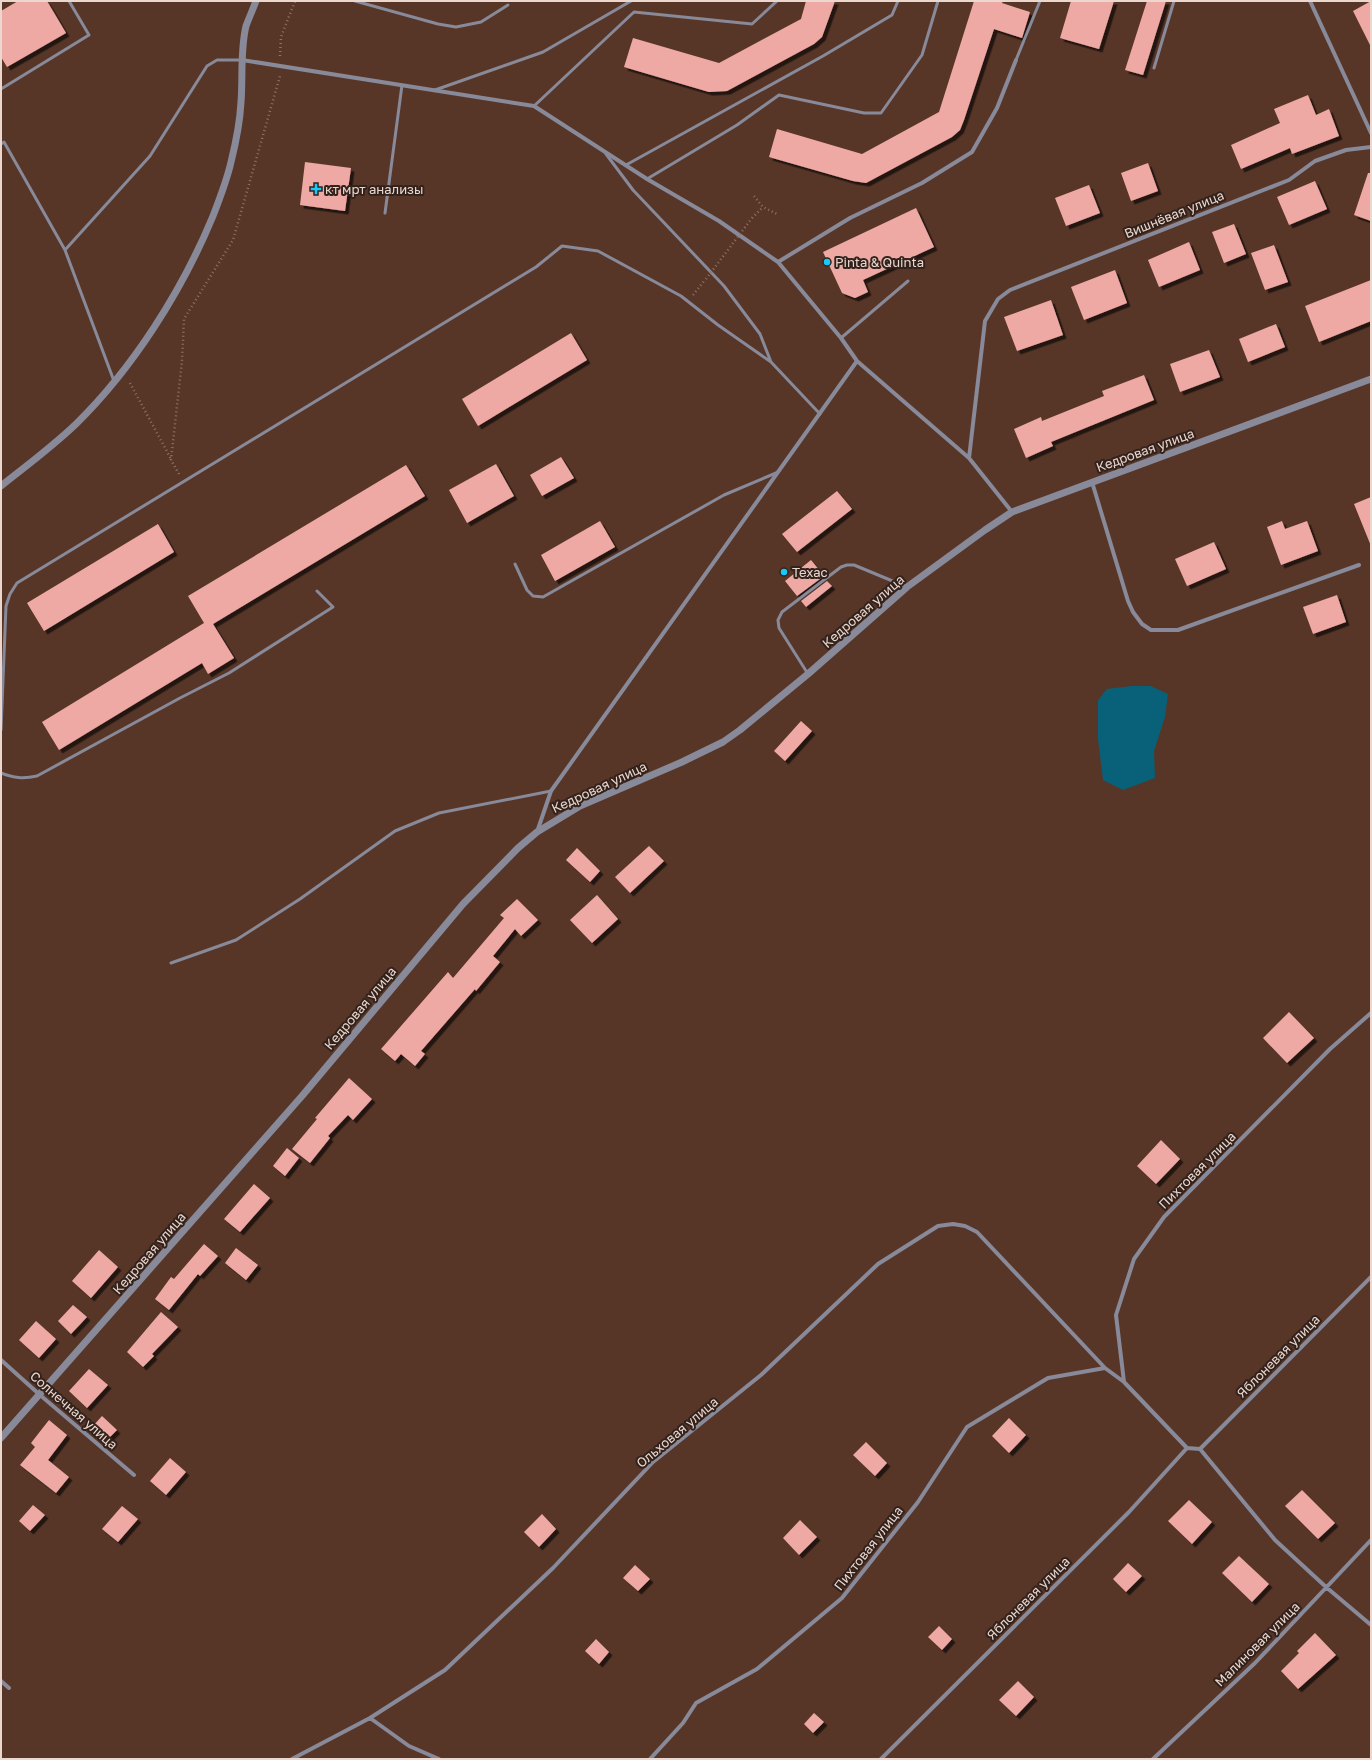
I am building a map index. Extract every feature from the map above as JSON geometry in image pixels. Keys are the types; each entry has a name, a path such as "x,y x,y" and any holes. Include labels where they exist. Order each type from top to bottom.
{"street":[{"path":"1,486 76,424 114,382 143,345 186,274 221,196 231,164 237,136 241,102 242,60 246,27 256,1"},
{"path":"1310,1 1371,134"},
{"path":"242,60 402,85 431,91 534,106 647,179 719,221 778,262 841,338 857,361 969,458 1012,512"},
{"path":"778,262 850,218 922,182 972,152 997,108 1016,60"},
{"name":"Вишнёвая улица","path":"969,458 985,320 990,310 998,300 1010,290 1289,180 1315,161 1346,150 1371,147"},
{"path":"537,832 551,792 857,361"},
{"name":"Кедровая улица","path":"1,1438 302,1096 463,904 508,857 537,832 580,806 682,762 723,742 740,730 808,674 907,588 985,530 1012,512 1371,379"},
{"path":"1092,482 1128,601 1142,624 1151,630 1178,630 1359,565"},
{"name":"Пихтовая улица","path":"1124,1382 1116,1315 1134,1259 1164,1217 1330,1049 1371,1013"},
{"name":"Ольховая улица","path":"292,1759 370,1718 445,1670 553,1568 653,1462 761,1375 878,1264 938,1226 953,1224 965,1226 977,1232 1105,1368"},
{"name":"Яблоневая улица","path":"1200,1449 1371,1277"},
{"name":"Солнечная улица","path":"1,1360 134,1475"},
{"path":"1105,1368 1124,1382 1188,1448 1200,1449 1275,1540 1326,1587 1371,1625"},
{"name":"Пихтовая улица","path":"650,1759 683,1722 696,1702 757,1669 842,1598 918,1502 967,1427 1048,1378 1105,1368"},
{"name":"Яблоневая улица","path":"880,1759 1129,1512 1188,1448"},
{"name":"Малиновая улица","path":"1153,1759 1255,1663 1371,1540"},
{"path":"1,1681 9,1688"},
{"path":"370,1718 409,1746 439,1759"}],"lane":[{"path":"1,89 89,35 69,1"},
{"path":"355,1 438,24 456,27 481,22 508,5"},
{"path":"431,91 542,52 631,1"},
{"path":"534,106 634,12 752,24 777,1"},
{"path":"626,165 823,56 892,15 898,1"},
{"path":"647,179 737,125 779,95 864,113 881,113 922,55 938,1"},
{"path":"1016,60 1040,1"},
{"path":"1154,68 1174,1"},
{"path":"66,250 150,156 207,66 217,60 242,60"},
{"path":"385,213 402,85"},
{"path":"1,144 4,142 66,250 114,382"},
{"path":"603,150 632,190 724,286 760,334 771,362"},
{"path":"1,730 6,606 10,594 17,583 536,267 562,246 598,251 681,296 718,325 771,362 820,414"},
{"path":"841,338 908,281"},
{"path":"515,564 527,590 533,596 543,596 724,495 778,472"},
{"path":"808,674 779,628 778,620 782,612 841,567 847,565 854,565 907,588"},
{"path":"1,773 16,778 25,779 37,776 180,698 230,674 333,607 317,591"},
{"path":"171,963 236,940 300,899 395,831 439,813 551,792"}],"path":[{"path":"171,460 182,361 184,319 233,240 281,74 279,66 280,37 295,1"},
{"path":"754,196 763,207 777,214"},
{"path":"691,298 752,218 763,207"},
{"path":"130,383 184,482"}],"water":[{"path":"1131,686 1151,686 1168,694 1165,717 1154,751 1155,778 1123,790 1103,780 1098,739 1098,700 1107,689"}],"building":[{"path":"18,1 47,1 66,33 7,67 1,57 1,11"},
{"path":"806,1 835,1 822,37 814,44 727,91 709,92 624,67 633,38 719,63 801,19"},
{"path":"974,1 1003,1 1002,3 1030,12 1022,38 994,29 964,120 960,130 952,137 866,183 853,181 769,157 777,129 862,154 939,112"},
{"path":"1071,1 1114,1 1099,49 1060,38"},
{"path":"1147,1 1166,1 1143,75 1125,70"},
{"path":"1371,1 1371,47 1353,11"},
{"path":"1308,95 1316,115 1329,109 1339,136 1292,154 1290,148 1241,169 1231,145 1280,123 1274,109"},
{"path":"305,162 351,168 345,211 300,205"},
{"path":"1148,163 1158,191 1131,201 1121,173"},
{"path":"1368,173 1371,173 1371,221 1354,215"},
{"path":"1315,181 1327,209 1289,225 1277,197"},
{"path":"1089,185 1100,213 1066,226 1055,198"},
{"path":"916,208 934,247 863,280 868,292 855,298 842,293 823,252"},
{"path":"1234,224 1246,254 1224,263 1212,232"},
{"path":"1189,242 1200,270 1159,287 1148,260"},
{"path":"1274,245 1288,282 1265,290 1251,253"},
{"path":"1115,270 1127,303 1084,320 1071,287"},
{"path":"1371,280 1371,321 1319,342 1305,306"},
{"path":"1051,300 1063,335 1017,351 1004,317"},
{"path":"1276,324 1285,347 1248,362 1239,339"},
{"path":"571,333 587,360 478,426 462,399"},
{"path":"1209,350 1220,377 1180,392 1170,364"},
{"path":"1144,375 1154,400 1051,442 1053,446 1026,458 1014,429 1041,417 1042,421 1104,396 1102,391"},
{"path":"561,457 574,478 542,496 530,475"},
{"path":"496,464 514,496 467,523 449,490"},
{"path":"406,465 425,496 213,624 234,658 208,674 202,663 59,750 42,722 204,623 188,596"},
{"path":"837,491 852,509 797,552 782,534"},
{"path":"1371,497 1371,546 1354,504"},
{"path":"600,521 615,547 555,581 541,555"},
{"path":"1282,521 1285,529 1307,521 1318,551 1281,565 1267,527"},
{"path":"158,524 174,552 44,631 27,603"},
{"path":"1214,542 1226,569 1187,586 1175,559"},
{"path":"811,560 824,576 797,596 785,581"},
{"path":"827,581 832,586 806,607 801,601"},
{"path":"1337,595 1346,622 1313,634 1303,607"},
{"path":"801,721 812,731 785,761 774,751"},
{"path":"649,846 664,861 630,893 615,877"},
{"path":"577,848 600,871 590,882 566,860"},
{"path":"597,895 618,919 592,943 570,920"},
{"path":"517,899 538,920 521,936 515,929 493,956 500,962 476,991 475,989 421,1051 425,1054 415,1066 401,1054 395,1061 381,1049 448,972 453,978 504,918 500,915"},
{"path":"1289,1012 1314,1038 1287,1063 1263,1038"},
{"path":"349,1078 372,1099 353,1120 348,1115 328,1136 330,1138 310,1163 292,1149 317,1119 315,1118"},
{"path":"1161,1140 1180,1159 1156,1184 1137,1166"},
{"path":"287,1148 299,1158 285,1176 273,1166"},
{"path":"254,1184 270,1198 240,1232 224,1219"},
{"path":"204,1244 218,1256 200,1276 198,1274 169,1310 155,1299 171,1277 174,1279"},
{"path":"236,1248 258,1265 246,1280 225,1263"},
{"path":"99,1250 118,1267 91,1298 72,1281"},
{"path":"73,1305 87,1317 71,1334 58,1321"},
{"path":"161,1312 178,1327 152,1354 154,1356 143,1367 127,1352"},
{"path":"36,1321 56,1339 39,1358 19,1340"},
{"path":"89,1369 108,1385 87,1408 69,1391"},
{"path":"102,1416 117,1430 107,1440 93,1426"},
{"path":"1009,1418 1026,1435 1009,1453 992,1436"},
{"path":"49,1420 67,1435 48,1460 69,1477 56,1493 20,1465 35,1447 31,1443"},
{"path":"866,1442 887,1463 875,1476 853,1455"},
{"path":"170,1458 186,1472 166,1495 150,1481"},
{"path":"1302,1490 1335,1523 1318,1539 1285,1506"},
{"path":"1189,1500 1212,1522 1192,1544 1168,1521"},
{"path":"33,1505 45,1515 30,1531 19,1521"},
{"path":"122,1506 138,1519 118,1542 102,1529"},
{"path":"542,1514 556,1529 539,1547 524,1532"},
{"path":"800,1520 817,1537 799,1555 783,1538"},
{"path":"1239,1556 1269,1584 1252,1602 1222,1573"},
{"path":"1128,1563 1142,1576 1126,1592 1113,1579"},
{"path":"635,1565 650,1579 638,1591 623,1578"},
{"path":"939,1626 952,1639 942,1650 928,1637"},
{"path":"1315,1633 1336,1655 1298,1689 1281,1671 1299,1653 1297,1651"},
{"path":"596,1639 609,1652 599,1664 585,1651"},
{"path":"1018,1681 1034,1697 1016,1716 999,1700"},
{"path":"814,1713 824,1722 813,1733 804,1724"}],"place":[{"name":"кт мрт анализы","path":"316,189"},
{"name":"Pinta & Quinta","path":"827,262"},
{"name":"Техас","path":"784,572"}]}
